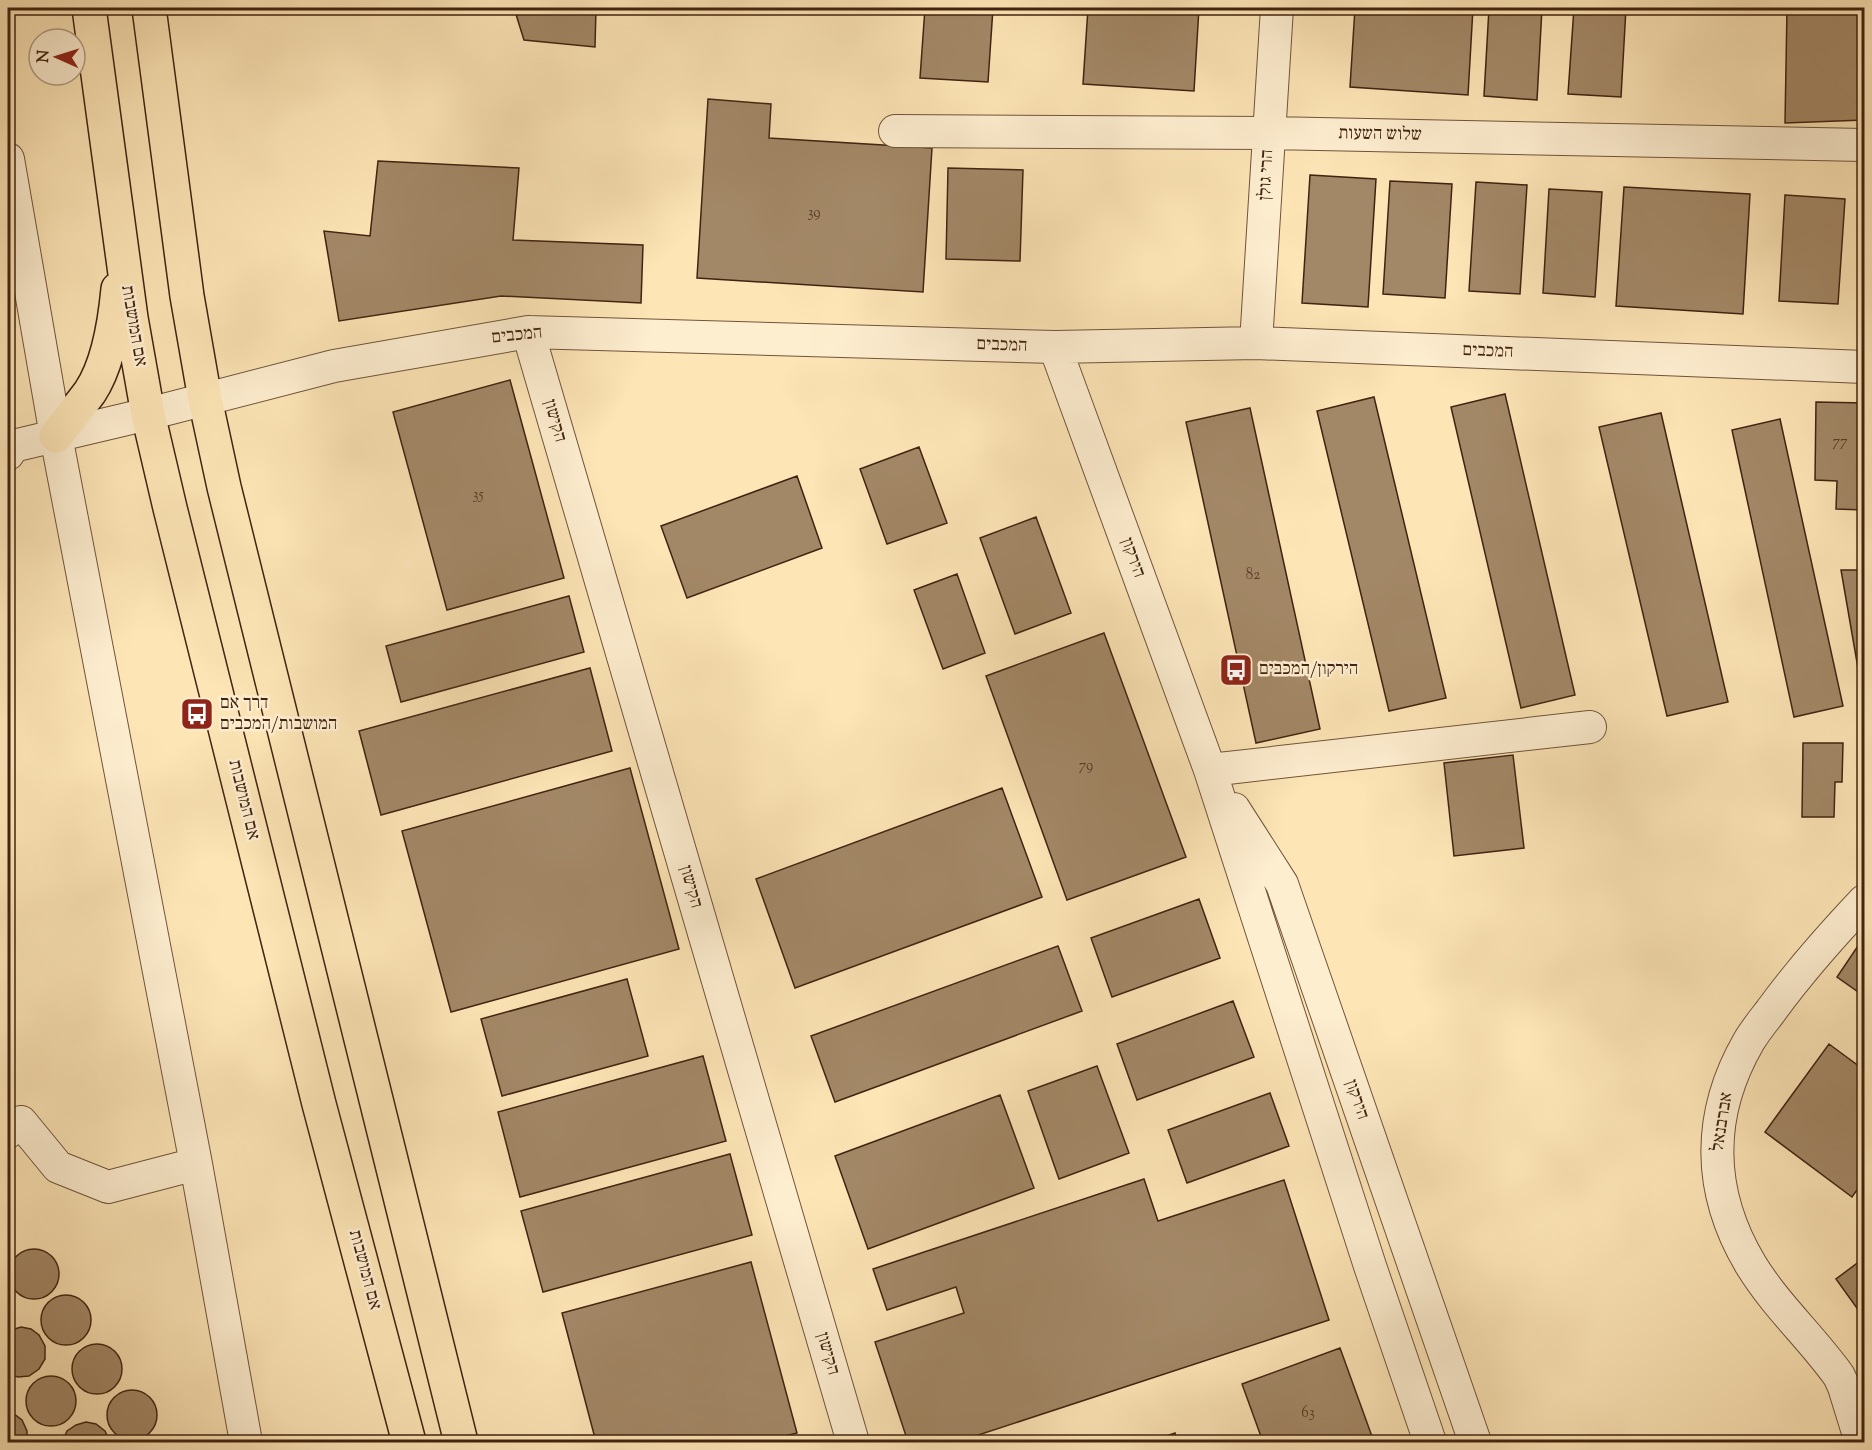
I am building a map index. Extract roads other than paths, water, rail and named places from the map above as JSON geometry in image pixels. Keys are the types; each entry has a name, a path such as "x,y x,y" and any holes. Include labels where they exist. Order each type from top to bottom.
{"main road":[{"name":"אם המושבות","path":"89,8 122,258 148,414 316,1092 409,1443"},
{"path":"149,8 187,296 205,399 224,488 461,1443"},
{"path":"56,436 91,390 104,360 116,309 122,258"}],"street":[{"name":"הרי גולן","path":"1256,343 1277,8"},
{"name":"שלוש השעות","path":"895,131 1269,133 1864,145"},
{"path":"8,159 56,436 196,1164 246,1443"},
{"name":"המכבים","path":"9,447 334,366 528,332 1055,347 1256,343 1864,367"},
{"name":"הקישון","path":"528,332 853,1443"},
{"name":"הירקון","path":"1055,347 1210,770 1370,1266 1430,1443"},
{"path":"1210,770 1590,727"},
{"name":"הירקון","path":"1210,770 1282,884 1475,1443"},
{"name":"אברבנאל","path":"1861,1443 1844,1387 1829,1362 1773,1296 1751,1265 1732,1227 1721,1190 1716,1156 1720,1117 1730,1082 1749,1041 1787,988 1864,901"},
{"path":"12,1119 58,1167 108,1187 196,1164"}],"place":[{"name":"הירקון/המכבים","path":"1236,670"},
{"name":"דרך אם המושבות/המכבים","path":"197,714"}]}
